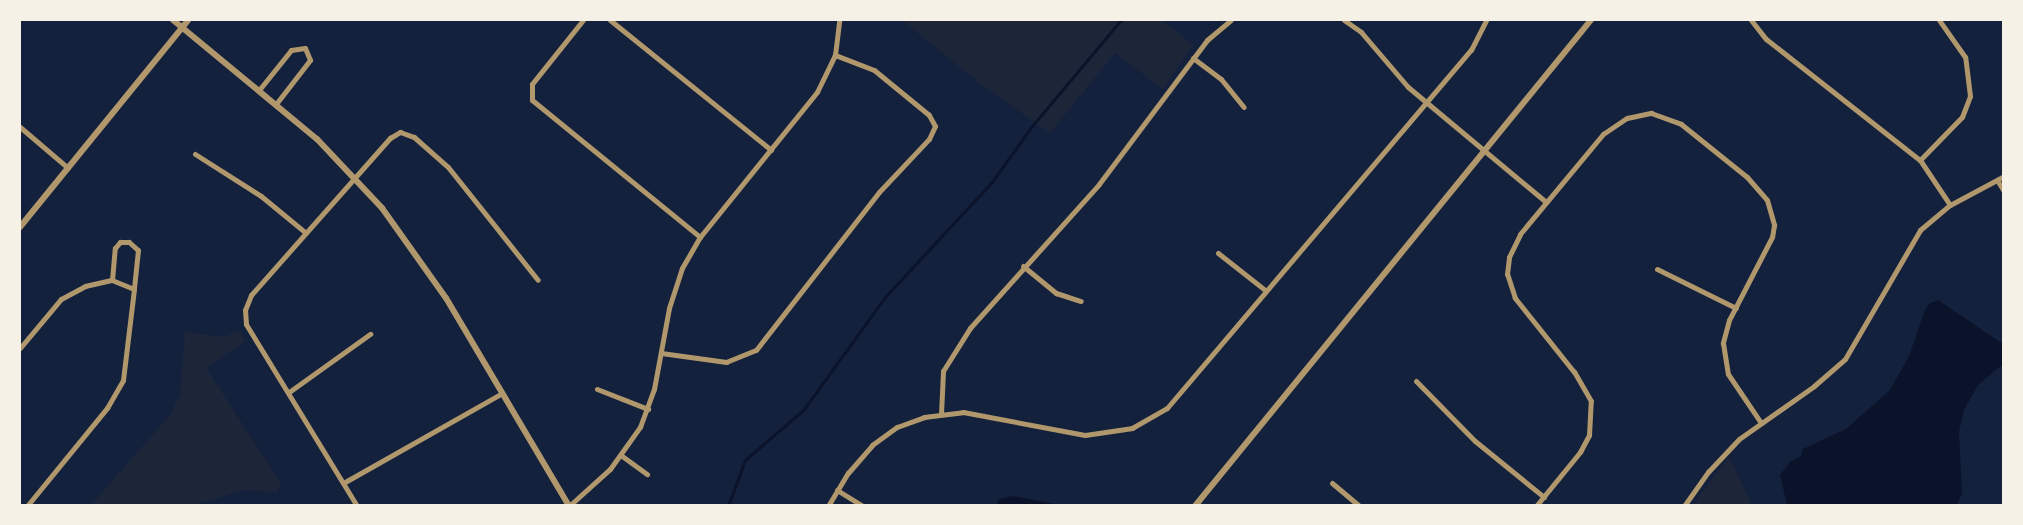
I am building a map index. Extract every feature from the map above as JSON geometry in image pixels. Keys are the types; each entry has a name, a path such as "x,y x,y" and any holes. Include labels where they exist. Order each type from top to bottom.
{"street":[{"path":"173,20 276,104 355,177 424,264 569,505 622,456 648,409 675,287 700,237 817,92 835,56 839,20"},
{"path":"20,227 188,20"},
{"path":"583,20 535,79 530,87 532,100 700,237"},
{"path":"610,20 771,150"},
{"path":"941,414 941,378 948,360 982,313 1099,184 1193,58 1214,32 1231,20"},
{"path":"1344,20 1428,103 1546,202"},
{"path":"828,506 856,462 885,435 910,421 941,414 980,414 1068,434 1101,435 1131,428 1178,399 1265,290 1428,103 1477,42 1486,20"},
{"path":"1195,506 1591,20"},
{"path":"1751,20 1766,39 1920,160 1950,205"},
{"path":"1920,160 1962,117 1970,96 1965,57 1939,20"},
{"path":"259,90 291,50 305,48 310,60 276,104"},
{"path":"661,353 726,362 756,350 872,200 929,139 935,126 929,115 870,68 835,56"},
{"path":"1193,58 1221,79 1244,107"},
{"path":"1536,506 1581,452 1592,417 1585,388 1509,287 1507,274 1513,247 1546,202 1614,125 1651,113 1681,124 1759,188 1772,213 1774,225 1768,249 1726,330 1724,359 1728,374 1761,423"},
{"path":"20,127 68,168"},
{"path":"357,506 345,482 246,324 245,310 251,295 390,138 400,132 414,137 448,167 538,280"},
{"path":"195,154 261,196 306,233"},
{"path":"1684,506 1721,456 1761,423 1822,381 1845,359 1907,247 1920,230 1950,205 2004,176"},
{"path":"1997,180 2004,191"},
{"path":"27,506 120,388 129,355 138,250 129,242 120,242 115,248 112,280"},
{"path":"1218,253 1265,290"},
{"path":"1023,266 1056,293 1081,301"},
{"path":"1657,269 1736,308"},
{"path":"20,348 61,299 85,286 112,280 134,289"},
{"path":"289,392 370,334"},
{"path":"1416,381 1475,441 1544,497"},
{"path":"597,389 648,409"},
{"path":"345,482 502,393"},
{"path":"622,456 647,474"},
{"path":"1332,483 1359,506"},
{"path":"837,490 863,506"}],"shaded area":[{"path":"902,20 1162,20 1193,45 1163,89 1115,53 1050,133 978,82"},
{"path":"1938,300 2003,344 2003,364 1978,385 1964,410 1959,432 1962,493 1957,504 1787,505 1780,475 1790,462 1801,456 1803,449 1846,429 1890,390 1909,356 1925,310 1930,303"},
{"path":"238,329 245,341 206,368 281,483 277,492 244,490 193,505 91,505 170,415 180,395 185,332 226,337"},
{"path":"1729,457 1752,505 1693,505 1720,468"},
{"path":"1012,496 1059,505 996,505 999,499"}],"waterway":[{"path":"728,506 745,460 804,409 885,297 991,183 1032,126 1121,20"}]}
